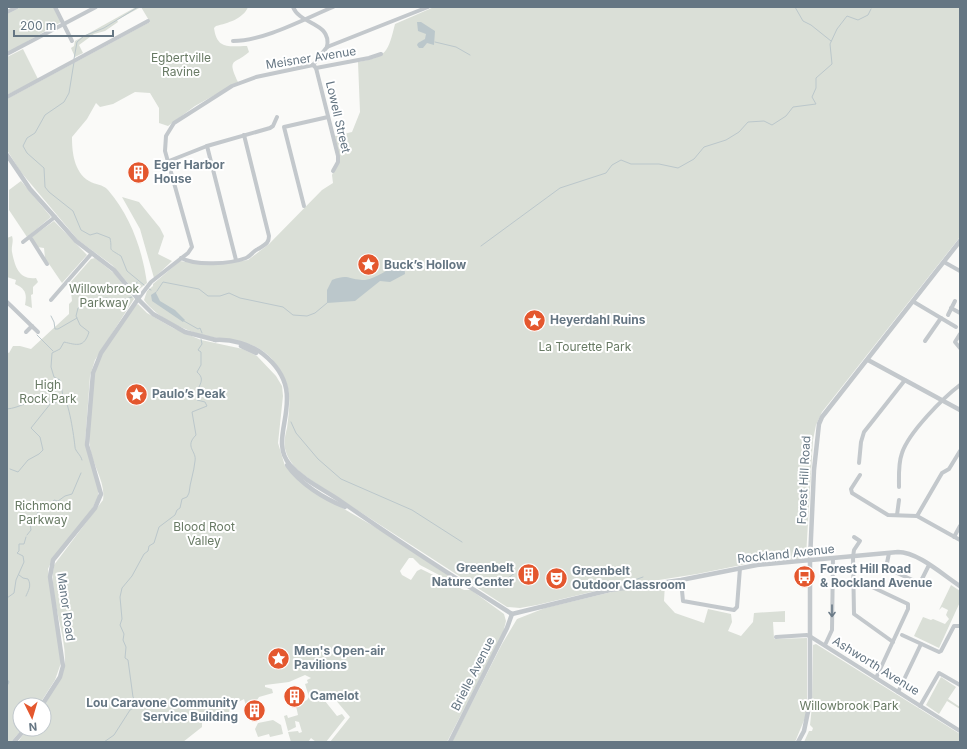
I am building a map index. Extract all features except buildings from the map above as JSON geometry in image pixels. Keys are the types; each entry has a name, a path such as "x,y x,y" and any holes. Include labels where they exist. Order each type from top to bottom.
{"street":[{"path":"7,12 17,7"},
{"path":"55,7 72,41"},
{"path":"7,54 96,7"},
{"path":"293,7 296,13 323,30 327,37 327,48 315,66"},
{"path":"233,40 243,40 268,33 333,7"},
{"path":"327,48 428,7"},
{"path":"7,97 148,21"},
{"name":"Meisner Avenue","path":"138,299 151,282 188,253 192,244 165,151 165,140 168,131 178,120 240,82 256,77 369,58 381,54"},
{"name":"Lowell Street","path":"315,66 338,156 338,162 333,171"},
{"path":"169,161 207,146 270,128 273,126 276,117"},
{"path":"304,206 284,127 328,117"},
{"path":"181,258 188,262 202,263 248,258 269,241 244,135"},
{"path":"207,146 236,260"},
{"path":"7,155 22,179 76,241 114,270 138,299 153,314 176,328 254,351 271,366 279,376 284,389 285,401 279,440 280,449 284,462 294,474 312,488 352,510 512,614"},
{"path":"23,242 55,217"},
{"path":"30,237 46,264"},
{"name":"Forest Hill Road","path":"798,742 809,712 811,637 810,560 814,470 818,424 960,241"},
{"path":"51,300 92,253"},
{"path":"944,262 960,271"},
{"name":"Manor Road","path":"47,697 60,677 63,666 61,642 50,577 51,566 94,508 101,494 87,445 93,373 101,352 138,299"},
{"path":"948,315 955,301"},
{"path":"7,302 38,332"},
{"path":"914,302 956,327"},
{"path":"951,308 960,313"},
{"path":"925,341 941,318"},
{"path":"26,332 32,326"},
{"path":"959,348 955,342 960,334"},
{"path":"868,360 960,410"},
{"path":"860,463 861,442 864,432 904,380"},
{"path":"899,487 899,466 904,448 942,400 960,385"},
{"path":"917,516 942,473 949,469 960,450"},
{"path":"860,475 851,489 852,493 888,515 917,516 960,540"},
{"path":"897,516 899,500"},
{"path":"954,537 960,526"},
{"path":"854,537 860,541 854,550 853,557 854,612 856,616 893,642"},
{"path":"889,553 886,568 916,582 922,579 929,565"},
{"name":"Rockland Avenue","path":"512,614 610,590 681,580 757,565 889,553 909,554 929,565 960,586"},
{"path":"825,646 832,630 832,558"},
{"path":"681,580 683,601 734,610 737,607 740,568"},
{"path":"853,588 870,586 908,604 893,642 876,678"},
{"name":"Brielle Avenue","path":"450,742 507,628 512,614"},
{"path":"902,635 940,651 954,626 960,626"},
{"name":"Ashworth Avenue","path":"776,637 807,635 811,637 960,731"},
{"path":"898,692 921,644"},
{"path":"920,706 939,673 960,685"}],"green space":[{"path":"21,7 54,7 61,22 7,53 7,14"},
{"path":"136,7 141,7 117,20 118,22 105,31 94,34 79,45 83,53 75,57 71,48 74,46 75,41"},
{"name":"Egbertville Ravine","path":"141,7 248,7 243,15 214,28 218,40 221,43 229,46 247,46 249,52 234,62 234,74 238,82 195,106 168,126 159,123 159,108 150,93 135,92 113,104 100,107 96,103 87,119 72,137 73,155 80,172 89,181 108,190 116,200 129,222 139,246 147,283 137,291 134,290 112,265 78,240 20,171 7,150 7,99 150,22"},
{"name":"La Tourette Park","path":"434,7 960,7 960,237 822,412 816,425 813,440 806,556 798,559 756,562 697,574 608,588 520,608 507,607 305,476 292,463 288,458 285,446 289,408 286,383 278,367 264,352 256,347 239,341 212,337 187,330 170,322 155,312 144,300 147,291 153,286 153,284 180,261 208,265 248,260 269,244 322,190 333,183 332,175 339,157 335,136 352,132 360,112 358,62 375,58 385,52 395,24"},
{"path":"23,49 38,79 7,95 7,57"},
{"path":"21,181 51,217 27,237 9,210 9,190"},
{"name":"Willowbrook Parkway","path":"122,197 139,202 160,228 164,236 158,254 172,261 154,278 140,229"},
{"name":"Willowbrook Parkway","path":"54,221 87,255 62,283 45,258 44,248 37,247 32,239 33,236"},
{"path":"12,236 12,252 16,267 22,275 30,278 36,278 38,282 33,287 33,294 31,295 32,308 25,305 25,292 15,284 16,280 7,277 7,238"},
{"path":"95,258 115,274 134,299 95,360 90,376 85,444 98,489 98,497 92,509 52,560 48,569 61,663 55,680 44,697 12,697 12,737 15,737 11,742 7,742 7,352 9,353 13,346 31,349 69,314 69,304 72,301 70,283 91,259"},
{"name":"Blood Root Valley","path":"138,304 147,313 173,328 201,340 243,349 257,356 276,376 282,386 283,396 278,443 285,466 327,499 387,534 462,585 460,586 420,565 413,558 409,558 400,571 402,575 411,580 417,571 421,569 464,590 471,590 504,614 506,621 503,633 447,742 330,742 350,717 334,698 325,701 337,716 342,714 345,718 326,742 316,742 311,738 308,742 291,742 288,732 302,732 299,722 295,721 296,727 288,731 284,716 287,715 288,718 298,715 296,706 307,700 309,697 305,684 308,683 307,680 311,678 305,675 289,682 265,685 265,687 272,689 273,693 259,697 257,700 251,702 250,705 246,706 244,699 231,706 229,712 202,716 202,727 183,742 18,742 21,737 52,737 52,697 48,697 60,679 65,663 63,638 53,589 54,565 103,500 103,487 91,454 89,439 94,379 98,362 106,347"},
{"path":"665,584 664,601 675,613 704,623 708,609 731,614 732,622 728,631 741,636 753,622 754,613 785,611 785,622 773,622 774,639 807,638 807,707 805,718 795,742 452,742 502,644 517,619 545,608 620,590"},
{"path":"951,585 960,591 960,602 939,648 914,636 923,617 945,624 949,619 946,615 948,610 942,607 939,610"},
{"name":"Willowbrook Park","path":"816,644 960,734 960,742 804,742 809,731 812,731 813,728 810,725 812,706 813,645"},
{"path":"941,677 956,687 948,699 960,707 960,709 947,701 939,714 926,705"},
{"path":"273,720 281,725 283,734 270,737 269,734 258,737 255,729 258,723"}],"shaded area":[{"path":"417,22 421,22 435,31 434,45 427,43 423,48 419,48 417,45 418,43 425,39 426,34 418,31"},
{"path":"398,262 404,263 405,274 390,282 380,281 355,301 327,303 327,290 332,280 345,277 366,280 387,271"},
{"path":"157,291 156,293 160,301 175,310 185,320 183,322 152,301 151,295"}],"waterway":[{"path":"74,59 77,42 84,36 104,28 138,7"},
{"path":"795,7 803,21 811,25 831,41"},
{"path":"481,246 560,188 606,173 612,165 621,160 631,164 659,164 678,168 694,159 704,147 726,140 739,132 748,122 764,121 772,125 786,116 793,107 816,104 812,97 816,88 816,78 832,64 830,44 837,29 847,16 858,20 868,15 871,9"},
{"path":"435,42 456,47 470,55"},
{"path":"74,62 69,93 64,102 45,115 35,133 27,138 23,146 27,153 44,168 45,187 73,211 81,230 90,235 97,233 110,238 111,249 121,256 127,271 144,285"},
{"path":"135,289 137,282"},
{"path":"157,291 163,282 199,289 208,296 220,296 229,293 240,298 283,307 293,315 307,316 315,313 327,303"},
{"path":"7,409 41,399 54,404 63,396 60,380 54,377 51,367 52,353 60,349 64,342 80,344 85,341 89,332 80,325 76,316 78,308 84,303 98,302 106,298 120,301 132,297"},
{"path":"51,316 55,329 58,329 77,318"},
{"path":"184,321 198,329 200,328 202,333"},
{"path":"37,335 53,351"},
{"path":"104,742 114,735 130,710 139,705 133,697 128,660 125,658 126,647 123,640 124,634 120,625 122,619 120,597 122,588 132,576 144,554 148,551 149,546 154,543 159,527 175,515 177,510 180,508 182,499 187,497 189,493 195,461 191,443 196,435 192,412 207,406 205,402 197,400 201,381 201,377 197,372 201,365 201,352 198,350 202,344 201,339"},
{"path":"63,396 69,412 75,449 82,460"},
{"path":"10,469 18,472 28,460 43,450 40,437 31,428 51,403"},
{"path":"291,422 296,433 318,459 341,479 412,510 462,542"},
{"path":"27,535 31,530 30,522 36,518 39,509 47,503 52,503 54,500 58,501 65,496 72,494 81,473"},
{"path":"7,598 14,593 16,580 24,562 23,556 17,553 19,551 19,544 24,544 26,537"},
{"path":"497,579 508,578 515,573"},
{"path":"19,575 28,579 30,584 26,596"},
{"path":"629,582 643,577"},
{"path":"7,679 9,682 7,686"}],"place":[{"name":"Eger Harbor House","path":"138,172"},
{"name":"Buck’s Hollow","path":"369,265"},
{"name":"Heyerdahl Ruins","path":"534,320"},
{"name":"Paulo’s Peak","path":"137,394"},
{"name":"Greenbelt Nature Center","path":"529,575"},
{"name":"Forest Hill Road & Rockland Avenue","path":"804,576"},
{"name":"Greenbelt Outdoor Classroom","path":"556,578"},
{"name":"Men's Open-air Pavilions","path":"278,658"},
{"name":"Camelot","path":"294,696"},
{"name":"Lou Caravone Community Service Building","path":"254,710"}],"park label":[{"name":"High Rock Park","path":"48,392"},
{"name":"Richmond Parkway","path":"43,513"}]}
